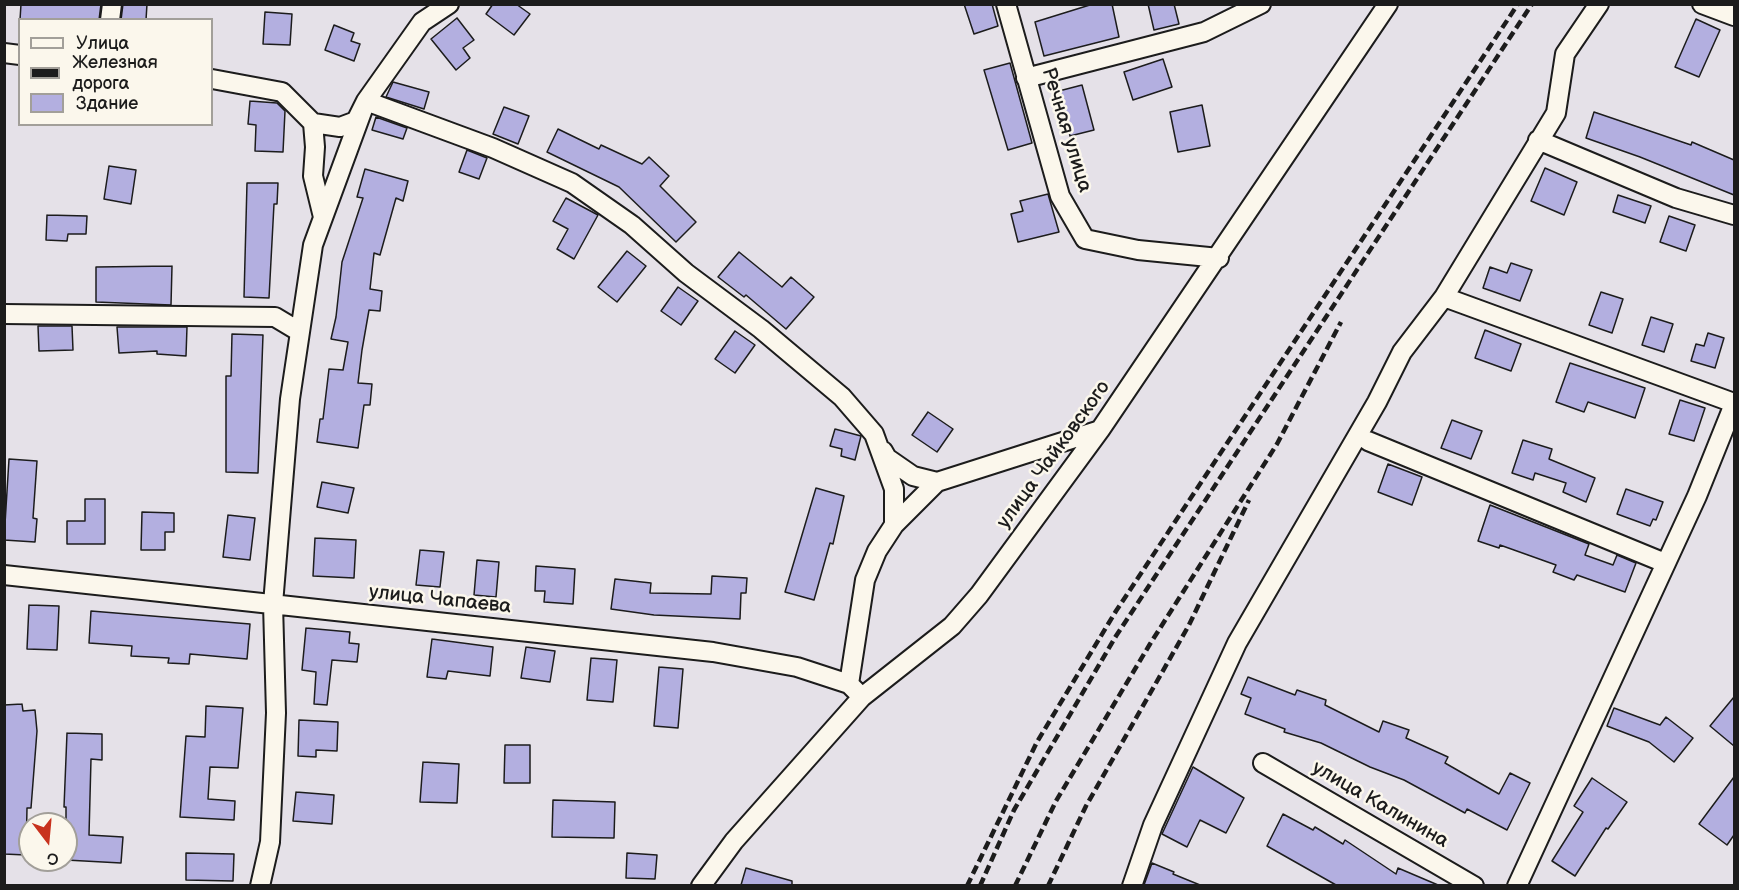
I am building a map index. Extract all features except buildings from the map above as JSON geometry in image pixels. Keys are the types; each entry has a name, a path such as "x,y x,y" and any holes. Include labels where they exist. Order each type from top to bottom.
{"street":[{"path":"213,80 282,92 313,123 340,127 356,121 366,101 422,22 449,4"},
{"name":"Речная улица","path":"1006,4 1060,196 1085,239 1138,250 1219,258"},
{"path":"1026,78 1204,32 1261,4"},
{"name":"улица Чайковского","path":"701,885 856,690 952,626 979,595 1100,430 1219,258 1388,4"},
{"path":"1132,885 1153,825 1236,643 1377,402 1402,352 1444,297 1556,113 1565,54 1599,4"},
{"path":"1702,4 1734,16"},
{"path":"260,885 270,842 276,713 273,604 290,399 313,245 366,101"},
{"path":"366,101 493,148 572,183 632,225 686,273 761,329 842,397 874,435 887,458 913,476 937,482"},
{"path":"313,123 315,147 313,176 323,217"},
{"path":"1538,140 1676,198 1734,215"},
{"path":"1444,297 1734,404 1697,496 1517,885"},
{"path":"4,314 275,317 300,332"},
{"path":"856,690 865,580 877,551 894,525 937,482 1100,430"},
{"path":"874,435 894,489 894,525"},
{"path":"1368,441 1665,563"},
{"name":"улица Чапаева","path":"4,575 713,652 797,667 856,690"},
{"name":"улица Калинина","path":"1263,763 1474,885"}],"railway":[{"path":"967,886 1037,742 1116,611 1518,4"},
{"path":"980,886 1014,810 1116,636 1532,4"},
{"path":"1015,886 1056,801 1150,644 1277,444 1341,322"},
{"path":"1048,886 1086,806 1189,625 1249,500"}]}
